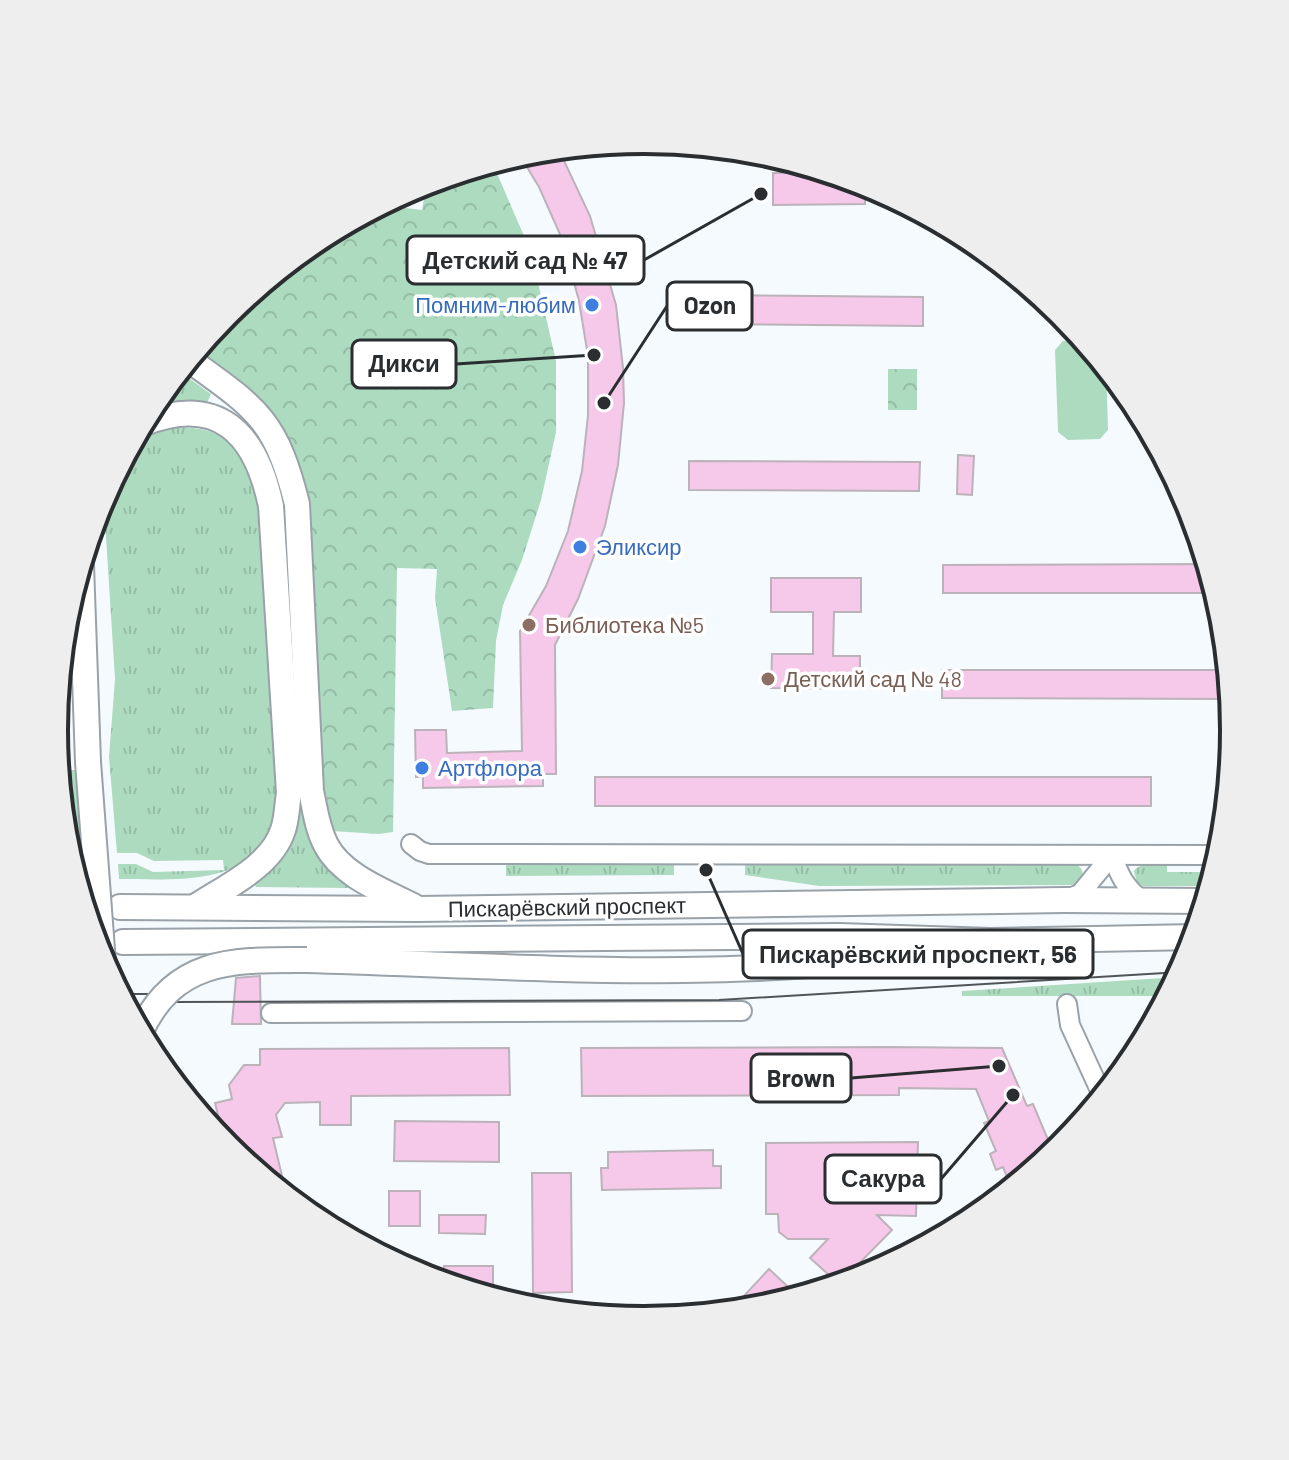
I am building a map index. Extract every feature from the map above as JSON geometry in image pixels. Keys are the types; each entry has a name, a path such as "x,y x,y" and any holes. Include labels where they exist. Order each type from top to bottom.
{"main road":[{"path":"198,366 261,415 277,441 290,474 297,504 311,791 318,826 327,848 355,875 418,909"},
{"path":"160,417 193,413 223,421 240,433 265,476 271,506 289,793 283,830 271,853 194,907"},
{"path":"82,604 88,762 98,913"},
{"name":"Пискарёвский проспект","path":"120,907 418,909 1194,901"},
{"name":"Пискарёвский проспект","path":"123,942 839,936 991,941 1182,937"},
{"path":"147,1021 154,1008 179,982 198,970 221,963 307,960 636,969 826,965 991,941"}],"street":[{"path":"411,844 429,854 1207,855"},
{"path":"1064,900 1080,894 1112,855"},
{"path":"1112,855 1129,891 1142,900"},
{"path":"1067,1004 1070,1025 1098,1086"},
{"path":"271,1013 742,1011"}],"green space":[{"path":"497,173 531,252 556,361 556,432 541,500 522,560 503,605 496,641 493,708 452,711 435,598 437,569 397,568 393,832 332,831 323,791 307,505 300,473 290,443 274,416 251,391 205,357 264,297 324,251 402,208 422,210 424,197"},
{"path":"1063,341 1070,341 1107,385 1108,430 1100,439 1068,440 1058,432 1055,350"},
{"path":"888,369 917,369 917,410 888,410"},
{"path":"188,378 211,394 207,403 170,403"},
{"path":"176,427 193,428 218,435 235,449 258,485 279,791 270,834 258,851 242,863 224,872 181,879 119,879 118,864 136,864 153,872 224,870 223,860 154,861 137,853 117,853 109,757 115,679 105,527 127,475 145,442 158,431"},
{"path":"69,770 101,770 108,852 81,852"},
{"path":"299,806 302,806 311,840 322,861 348,883 349,888 256,887 254,883 273,868 286,850 295,829"},
{"path":"674,864 674,875 506,876 506,865"},
{"path":"1075,864 1083,875 1074,885 819,886 745,875 745,865"},
{"path":"1149,864 1167,864 1167,872 1203,872 1199,886 1143,886 1137,883 1134,871"},
{"path":"1165,978 1156,996 962,996 962,991"}],"building":[{"path":"563,159 590,216 616,305 624,403 618,465 605,526 578,599 555,645 556,774 543,774 543,786 423,788 423,776 416,777 415,730 446,730 447,753 522,751 520,631 546,586 568,531 582,471 588,415 588,356 579,301 563,241 526,166"},
{"path":"773,173 792,173 830,184 865,197 865,204 773,205"},
{"path":"692,295 923,297 923,326 692,324"},
{"path":"958,455 974,456 972,495 957,494"},
{"path":"689,461 920,462 919,491 689,490"},
{"path":"1196,564 1204,593 943,593 943,565"},
{"path":"771,578 861,578 861,612 834,612 833,656 860,656 860,689 771,688 772,654 813,654 813,612 771,612"},
{"path":"942,670 1218,670 1220,699 942,698"},
{"path":"595,777 1151,777 1151,806 595,806"},
{"path":"260,976 261,1024 232,1024 236,978"},
{"path":"509,1048 510,1095 351,1096 351,1125 320,1125 320,1102 285,1103 276,1115 282,1137 273,1138 282,1178 219,1118 215,1103 232,1099 229,1085 244,1065 260,1065 260,1049"},
{"path":"581,1048 1002,1048 1027,1106 1033,1104 1049,1141 1007,1177 1003,1167 996,1170 990,1154 996,1151 984,1123 989,1121 976,1089 899,1088 899,1095 582,1096"},
{"path":"395,1121 499,1122 499,1162 394,1161"},
{"path":"918,1142 916,1216 877,1215 892,1230 857,1266 830,1276 810,1258 828,1239 788,1239 779,1232 778,1214 766,1214 766,1143"},
{"path":"713,1150 713,1166 721,1166 721,1188 602,1190 601,1168 608,1168 608,1152"},
{"path":"532,1173 571,1173 572,1292 533,1293"},
{"path":"389,1191 420,1191 420,1226 389,1226"},
{"path":"439,1215 486,1215 485,1234 439,1233"},
{"path":"444,1266 493,1266 493,1286 459,1276 444,1270"},
{"path":"769,1269 789,1288 757,1295 742,1298"}],"tram line":[{"path":"172,1002 719,1000 1167,973"},
{"path":"132,994 151,994"}],"place":[{"name":"Детский сад № 47","path":"761,194"},
{"name":"Помним-любим","path":"592,305"},
{"name":"Дикси","path":"594,355"},
{"name":"Ozon","path":"604,403"},
{"name":"Эликсир","path":"580,547"},
{"name":"Библиотека №5","path":"529,625"},
{"name":"Детский сад № 48","path":"768,679"},
{"name":"Артфлора","path":"422,768"},
{"name":"Пискарёвский проспект, 56","path":"706,870"},
{"name":"Brown","path":"999,1066"},
{"name":"Сакура","path":"1013,1095"}]}
